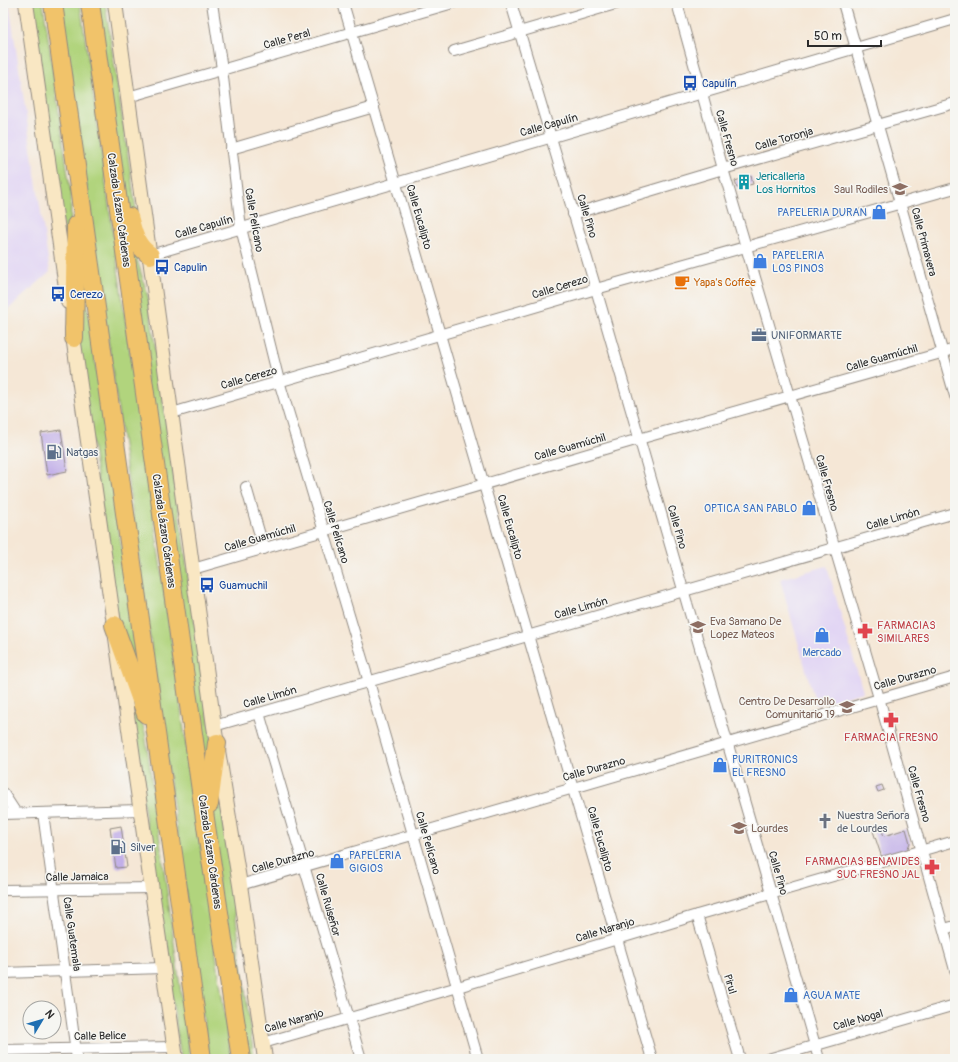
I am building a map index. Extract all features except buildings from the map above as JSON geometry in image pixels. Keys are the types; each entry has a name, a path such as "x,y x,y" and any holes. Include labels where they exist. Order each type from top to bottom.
{"highway":[{"path":"53,3 202,1059"},
{"name":"Calzada Lázaro Cárdenas","path":"90,3 206,826 241,1059"},
{"path":"112,157 138,244 141,249 150,255"},
{"path":"74,338 77,170"},
{"path":"114,625 159,752"},
{"path":"206,826 215,734"}],"main road":[{"path":"26,3 175,1053"},
{"name":"Calzada Lázaro Cárdenas","path":"115,3 215,734 240,885 265,1059"}],"street":[{"name":"Calle Pelícano","path":"212,3 222,69 241,228 279,381 369,682 478,1059"},
{"name":"Calle Eucalipto","path":"343,3 652,1059"},
{"name":"Calle Peral","path":"128,97 453,3"},
{"name":"Calle Pino","path":"511,3 596,289 819,1059"},
{"path":"454,51 619,3"},
{"name":"Calle Fresno","path":"677,3 723,169 879,698 955,970"},
{"name":"Calle Primavera","path":"843,3 955,396"},
{"name":"Calle Capulín","path":"150,255 955,19"},
{"name":"Calle Toronja","path":"574,214 723,169 955,103"},
{"path":"231,149 374,107"},
{"name":"Calle Cerezo","path":"172,413 596,289 955,188"},
{"name":"Calle Guamúchil","path":"193,569 955,349"},
{"path":"246,487 264,549"},
{"name":"Calle Limón","path":"215,734 259,712 369,682 683,590 955,513"},
{"name":"Calle Durazno","path":"240,885 727,742 955,677"},
{"name":"Calle Ruiseñor","path":"259,712 361,1059"},
{"path":"3,793 16,813"},
{"path":"3,814 140,810"},
{"name":"Calle Guatemala","path":"43,813 76,1054"},
{"name":"Calle Naranjo","path":"263,1043 458,987 697,915 955,841"},
{"name":"Calle Jamaica","path":"3,890 152,888"},
{"name":"Pirul","path":"697,915 740,1059"},
{"path":"944,929 955,926"},
{"path":"3,973 163,968"},
{"name":"Calle Nogal","path":"768,1059 955,1005"},
{"name":"Calle Belice","path":"3,1050 76,1054 175,1053"}],"shaded area":[{"path":"3,3 9,3 50,272 3,314"},
{"name":"Mercado","path":"827,566 863,692 816,705 780,579"}],"green space":[{"path":"31,3 43,3 71,195 70,277"},
{"path":"61,3 80,3 231,1059 209,1059"},
{"path":"96,3 105,3 141,243 116,157"},
{"path":"123,211 148,297 212,742 204,791"},
{"path":"80,254 142,695 118,623 77,336"},
{"path":"123,665 145,732 190,1059 181,1059"},
{"path":"218,777 254,1059 245,1059 210,829"}],"place":[{"name":"Capulín","path":"690,83"},
{"name":"Jericalleria Los Hornitos","path":"744,182"},
{"name":"Saul Rodiles","path":"900,189"},
{"name":"PAPELERIA DURAN","path":"879,212"},
{"name":"PAPELERIA LOS PINOS","path":"760,261"},
{"name":"Capulin","path":"162,267"},
{"name":"Yapa's Coffee","path":"682,282"},
{"name":"Cerezo","path":"58,294"},
{"name":"UNIFORMARTE","path":"759,335"},
{"name":"Natgas","path":"54,452"},
{"name":"OPTICA SAN PABLO","path":"809,508"},
{"name":"Guamuchil","path":"207,585"},
{"name":"Eva Samano De Lopez Mateos","path":"698,627"},
{"name":"FARMACIAS SIMILARES","path":"865,631"},
{"name":"Mercado","path":"822,635"},
{"name":"Centro De Desarrollo Comunitario 19","path":"847,707"},
{"name":"FARMACIA FRESNO","path":"891,720"},
{"name":"PURITRONICS EL FRESNO","path":"720,765"},
{"name":"Nuestra Señora de Lourdes","path":"825,821"},
{"name":"Lourdes","path":"739,828"},
{"name":"Silver","path":"118,847"},
{"name":"PAPELERIA GIGIOS","path":"337,861"},
{"name":"FARMACIAS BENAVIDES SUC FRESNO JAL","path":"932,867"},
{"name":"AGUA MATE","path":"791,995"}]}
